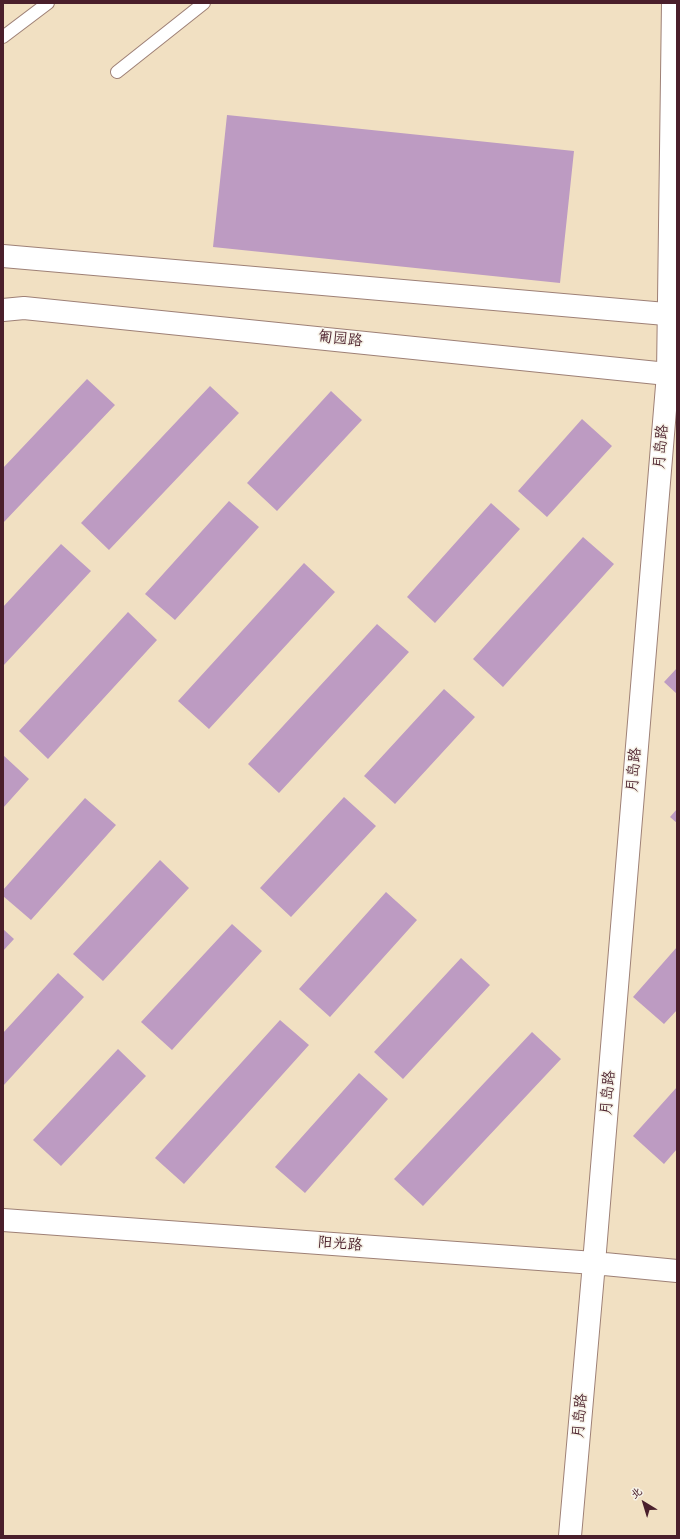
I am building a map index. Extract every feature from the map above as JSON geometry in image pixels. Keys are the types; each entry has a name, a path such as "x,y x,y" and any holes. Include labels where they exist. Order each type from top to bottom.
{"street":[{"name":"月岛路","path":"570,1536 673,375 673,3"},
{"path":"3,256 673,314"},
{"name":"匍园路","path":"3,310 24,308 673,375"},
{"name":"阳光路","path":"3,1220 594,1263 677,1271"}],"lane":[{"path":"3,37 48,3"},
{"path":"117,72 204,3"}],"building":[{"path":"227,115 574,151 560,283 213,247"},
{"path":"87,379 115,405 3,523 3,468"},
{"path":"210,386 239,413 109,550 81,523"},
{"path":"331,391 362,420 277,511 247,483"},
{"path":"582,419 612,446 547,517 518,491"},
{"path":"229,501 259,527 175,620 145,594"},
{"path":"491,503 520,529 435,623 407,597"},
{"path":"583,537 614,564 503,687 473,659"},
{"path":"61,544 91,571 3,666 3,607"},
{"path":"304,563 335,592 209,729 178,701"},
{"path":"128,612 157,640 48,759 19,731"},
{"path":"377,624 409,652 279,793 248,764"},
{"path":"677,668 677,694 664,682"},
{"path":"444,689 475,717 395,804 364,776"},
{"path":"3,755 29,779 3,808"},
{"path":"344,797 376,826 291,917 260,888"},
{"path":"85,798 116,825 31,920 3,896 3,890"},
{"path":"677,809 677,823 670,817"},
{"path":"160,860 189,888 103,981 73,954"},
{"path":"386,892 417,920 330,1017 299,989"},
{"path":"232,924 262,951 172,1050 141,1022"},
{"path":"3,929 14,939 3,951"},
{"path":"677,947 677,1010 664,1024 633,997"},
{"path":"461,958 490,985 403,1079 374,1052"},
{"path":"58,973 84,997 3,1086 3,1033"},
{"path":"280,1020 309,1045 184,1184 155,1158"},
{"path":"532,1032 561,1059 423,1206 394,1179"},
{"path":"118,1049 146,1076 61,1166 33,1140"},
{"path":"359,1073 388,1099 305,1193 275,1167"},
{"path":"677,1087 677,1149 664,1164 633,1136"}]}
